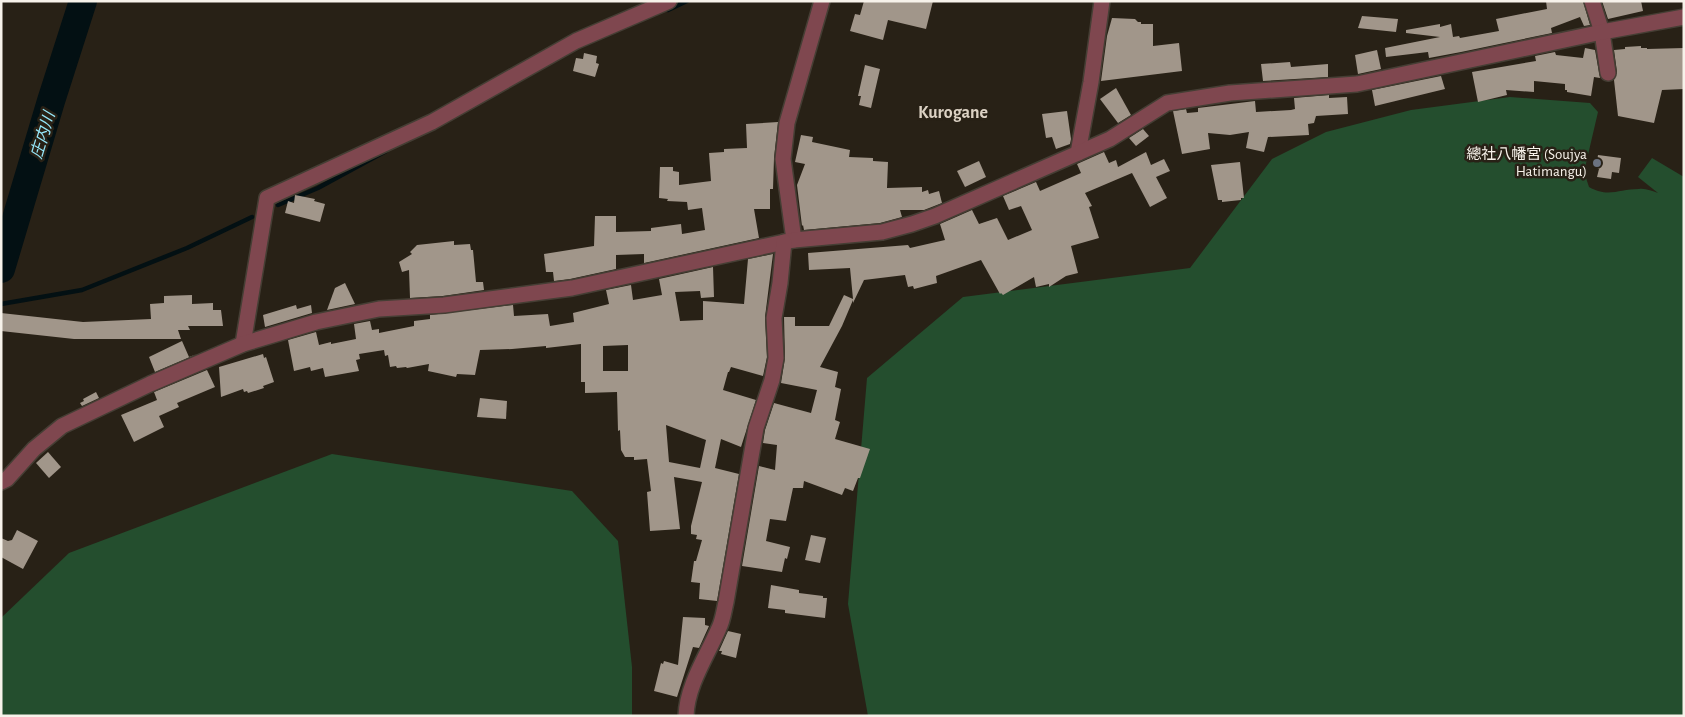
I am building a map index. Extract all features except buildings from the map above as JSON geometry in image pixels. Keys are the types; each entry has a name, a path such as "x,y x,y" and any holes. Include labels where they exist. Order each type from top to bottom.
{"street":[{"path":"243,344 267,198 432,122 576,41 669,1"},
{"path":"686,716 686,704 721,626 756,428 772,380 776,358 774,318 789,241 783,159 787,123 822,1"},
{"path":"1078,152 1092,82 1102,1"},
{"path":"1592,1 1602,32 1608,73"},
{"path":"1,482 7,479 34,449 62,426 150,384 243,344 316,322 379,309 444,305 572,288 789,241 882,232 935,216 1110,139 1167,103 1194,97 1230,93 1357,84 1602,32 1684,17"}],"green space":[{"path":"1510,97 1590,103 1598,112 1584,172 1589,187 1602,192 1641,189 1658,193 1638,177 1652,158 1684,177 1684,716 868,716 848,604 867,378 963,297 1190,268 1272,159 1326,132 1411,110"},
{"path":"332,454 572,491 618,541 632,667 632,716 1,716 1,618 69,553"}],"waterway":[{"name":"庄内川","path":"1,269 83,1"},
{"path":"668,10 687,1"},
{"path":"278,205 318,188 386,151"},
{"path":"1,304 82,290 187,248 252,217"}],"place":[{"name":"總社八幡宮 (Soujya Hatimangu)","path":"1597,163"}],"district":[{"name":"Kurogane","path":"953,112"}]}
